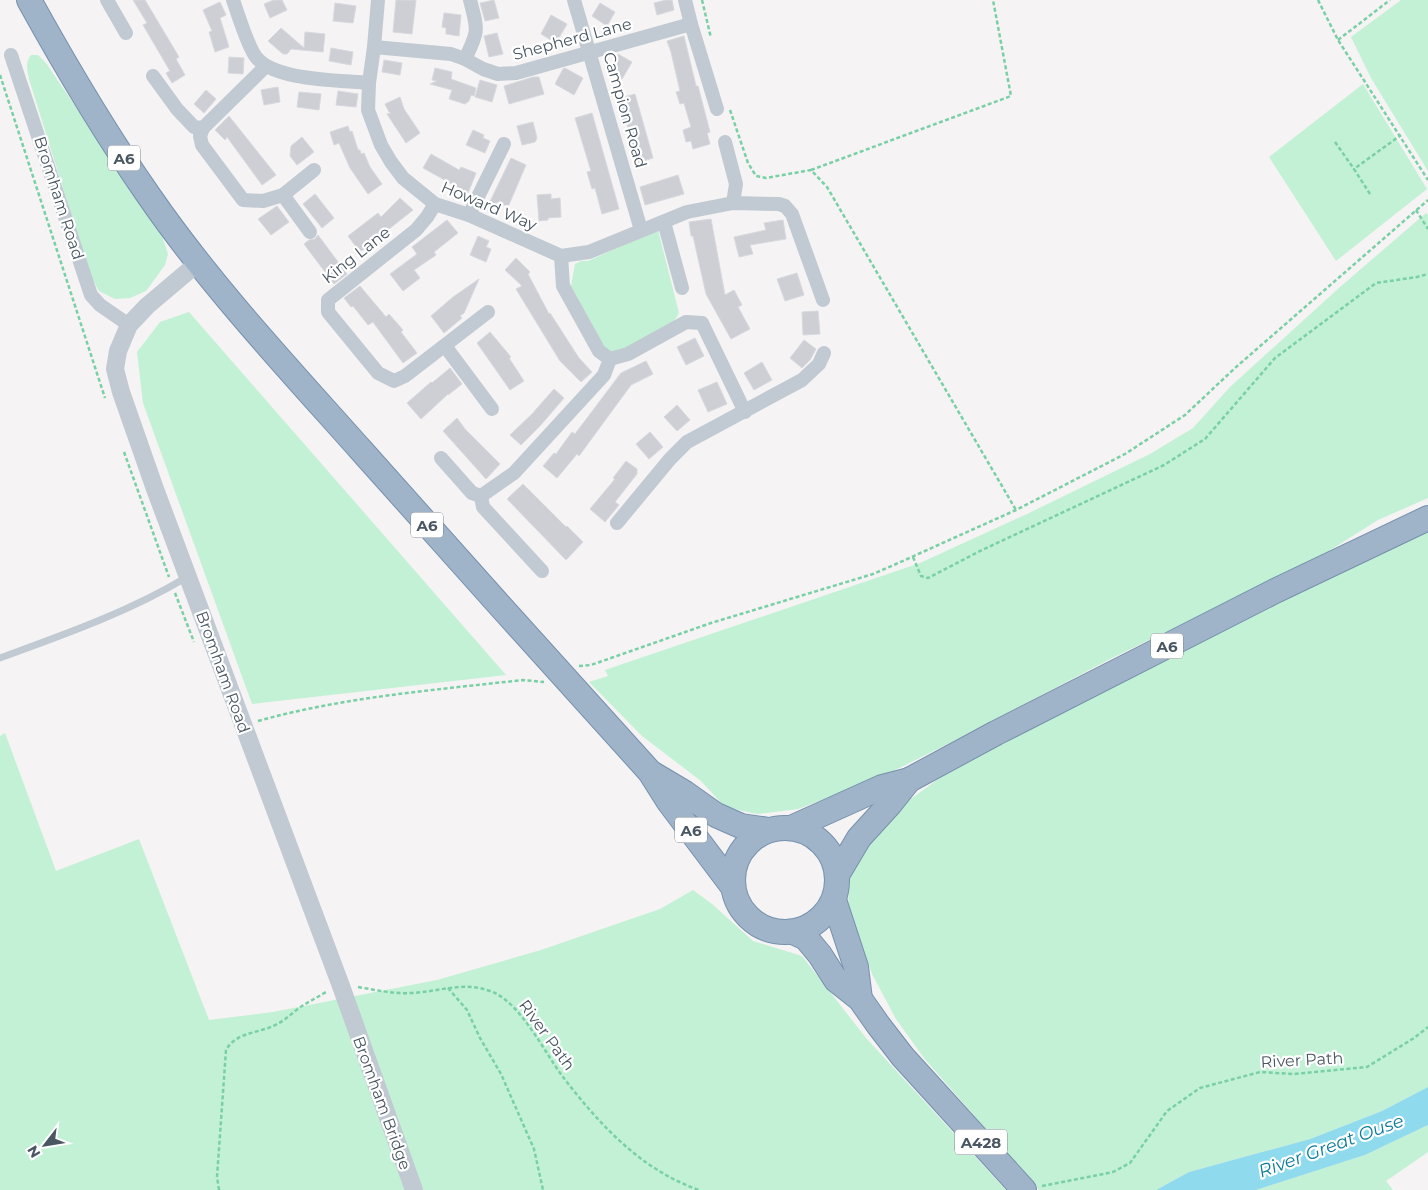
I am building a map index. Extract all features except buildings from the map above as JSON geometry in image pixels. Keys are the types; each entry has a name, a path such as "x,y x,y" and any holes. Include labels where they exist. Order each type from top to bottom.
{"highway":[{"name":"A6","path":"28,0 99,120 149,196 199,262 291,372 650,772 669,802 733,887"},
{"name":"A6","path":"650,772 716,814 741,826 780,829 882,787 909,780 996,733 1275,591 1428,518"},
{"name":"A6","path":"837,875 859,838 909,780"},
{"path":"780,829 808,833 822,843 832,858 837,875 834,900 824,915 810,926 793,932 779,932 754,922 744,912 737,900 733,887 733,872 737,858 745,846 756,836 780,829"},
{"name":"A428","path":"834,900 856,967 860,999"},
{"name":"A428","path":"793,932 806,938 820,955 836,980 860,999 903,1057 1030,1189"}],"street":[{"path":"108,0 126,33"},
{"path":"233,0 255,57 266,66 286,75 369,83"},
{"name":"Howard Way","path":"378,0 368,110 381,145 391,162 403,178 435,204 469,215 562,256"},
{"path":"465,59 476,38 476,25 470,0"},
{"name":"Campion Road","path":"574,0 641,230"},
{"path":"685,0 691,24 723,107"},
{"name":"Shepherd Lane","path":"374,47 450,54 465,59 482,69 498,74 516,73 691,24"},
{"name":"Bromham Road","path":"11,55 91,294 100,305 129,325"},
{"path":"266,66 203,128 200,136 202,145 243,200 263,201 283,196 314,170"},
{"path":"153,76 177,109 194,127 203,128"},
{"path":"725,142 736,184 733,203"},
{"path":"469,215 504,144"},
{"path":"283,196 310,232"},
{"path":"610,359 599,351 563,286 562,256 589,252 686,212 733,203 779,204 785,206 792,214 823,300"},
{"name":"King Lane","path":"435,204 428,217 416,230 328,300 328,312 378,373 394,381 405,376 488,312"},
{"path":"664,222 682,288"},
{"name":"Bromham Road","path":"199,262 147,306 129,325 118,351 115,369 121,392 335,988 351,1016"},
{"path":"610,359 628,354 686,322 702,323 745,412"},
{"path":"445,346 492,409"},
{"path":"617,524 670,459 687,442 802,380 819,364 824,353"},
{"path":"480,496 514,473 604,375 610,359"},
{"path":"440,458 472,493 480,496"},
{"path":"480,496 483,507 542,571"},
{"name":"Bromham Bridge","path":"351,1016 414,1190"}],"lane":[{"path":"0,658 96,622 188,577"}],"path":[{"path":"702,0 711,39"},
{"path":"723,107 756,176 766,178 811,170 1012,96 993,0"},
{"path":"1318,0 1338,40 1428,180"},
{"path":"1338,40 1390,0"},
{"path":"1354,169 1401,136"},
{"path":"1335,142 1370,194"},
{"path":"811,170 827,187 1016,510"},
{"path":"585,665 774,603 873,574 1016,510 1125,454 1184,416 1235,368 1428,200"},
{"path":"1416,210 1428,228"},
{"path":"913,557 921,576 928,578 982,550 1164,465 1205,439 1275,358 1376,283 1428,274"},
{"path":"242,725 300,710 370,697 523,680 549,682"},
{"name":"River Path","path":"335,988 412,993 466,986 491,991 506,1000 520,1013 562,1076 617,1139 644,1162 678,1183 698,1190"},
{"path":"219,1190 217,1177 226,1050 230,1044 243,1034 265,1030 279,1024 302,1006 335,988"},
{"path":"448,988 466,1010 501,1074 534,1148 543,1190"},
{"name":"River Path","path":"1030,1189 1113,1172 1130,1163 1167,1111 1200,1088 1260,1072 1294,1074 1367,1067 1414,1038 1428,1027"}],"green space":[{"path":"1401,0 1428,0 1428,171 1371,78 1351,37"},
{"path":"31,55 38,55 46,63 161,233 168,254 165,265 146,291 130,298 115,299 99,291 90,275 29,79 27,63"},
{"path":"1363,84 1427,189 1336,261 1269,157"},
{"path":"1426,213 1428,215 1428,498 1378,520 1316,559 1110,659 958,739 877,779 798,809 757,814 725,807 701,781 642,736 589,682 608,676 605,670 920,563 1027,514 1150,454 1193,428 1230,387 1340,287"},
{"path":"658,230 679,313 673,323 619,353 612,352 605,348 571,286 575,264 581,261 588,261"},
{"path":"189,312 506,675 252,704 143,403 137,352 160,322"},
{"path":"1428,530 1428,1087 1382,1111 1310,1139 1189,1172 1156,1190 1039,1190 924,1058 896,1019 873,976 848,912 849,876 868,841 908,801 966,759 1337,571"},
{"path":"5,733 56,871 139,839 209,1020 273,1012 437,980 541,950 660,909 693,890 712,904 753,941 802,956 866,1038 1006,1190 0,1190 0,736"},
{"path":"1428,1125 1428,1152 1386,1181 1393,1190 1256,1190 1365,1155"}],"water":[{"name":"River Great Ouse","path":"1428,1087 1428,1125 1365,1155 1256,1190 1156,1190 1189,1172 1310,1139 1382,1111"}]}
